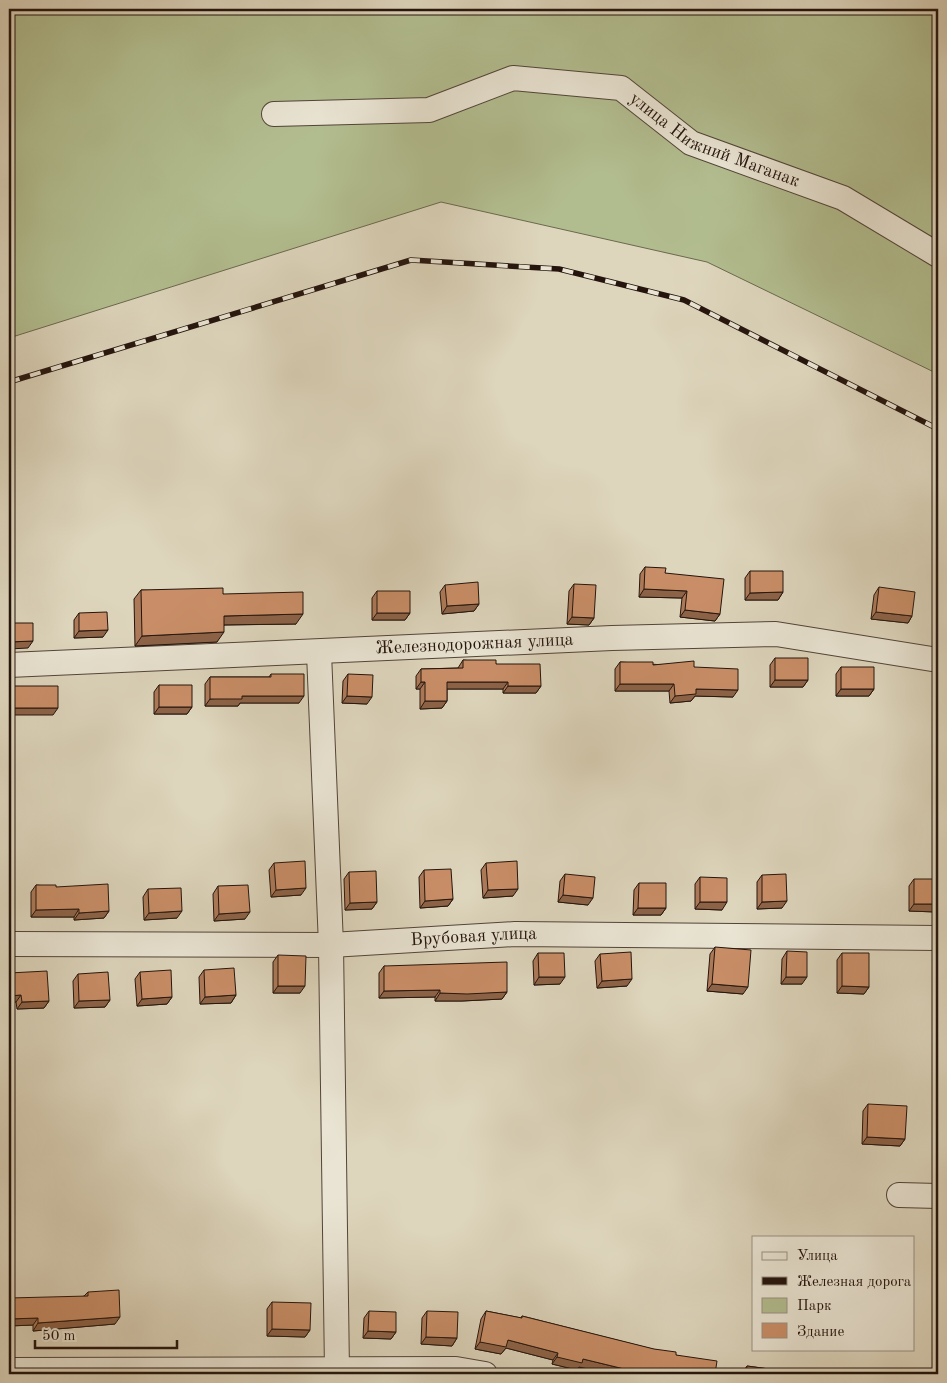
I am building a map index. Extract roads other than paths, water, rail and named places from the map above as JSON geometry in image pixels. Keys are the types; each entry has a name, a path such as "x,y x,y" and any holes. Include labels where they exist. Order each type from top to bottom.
{"street":[{"name":"улица Нижний Маганак","path":"274,114 430,110 513,78 620,88 691,143 842,198 938,255"},
{"name":"Железнодорожная улица","path":"9,665 319,653 612,638 776,634 938,660"},
{"path":"319,653 331,945 337,1370"},
{"name":"Врубовая улица","path":"9,944 331,945 514,934 938,938"},
{"path":"899,1195 938,1196"},
{"path":"9,1370 337,1370 485,1374"}],"railway":[{"path":"9,382 411,260 559,269 684,300 938,429"}]}
